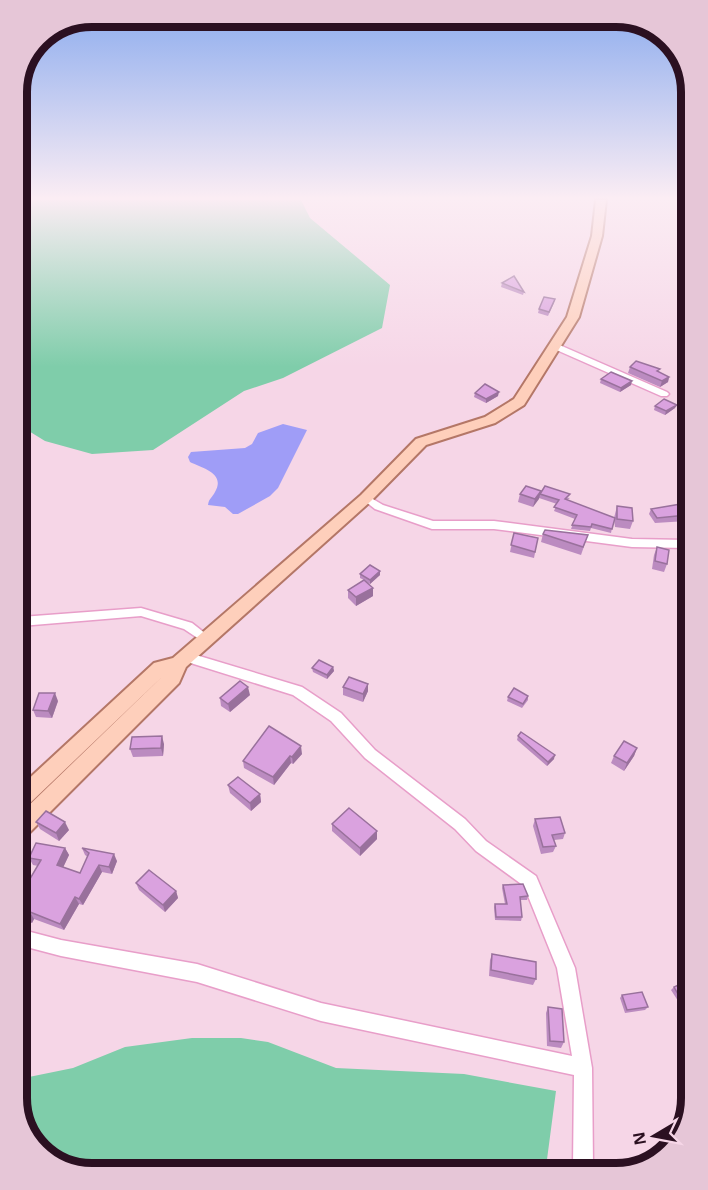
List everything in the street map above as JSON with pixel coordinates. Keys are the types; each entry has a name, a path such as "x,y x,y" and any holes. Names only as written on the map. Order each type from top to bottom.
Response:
{"main road":[{"path":"27,821 173,678 182,660 366,498 421,442 490,420 519,402 573,316 592,256"},
{"path":"27,793 160,668 182,660"}],"street":[{"path":"555,346 664,393"},
{"path":"366,498 390,511 432,525 494,525 632,543 681,544"},
{"path":"27,622 141,612 188,626 205,638"},
{"path":"182,660 297,692 317,704 336,717 370,754 460,824 481,846 530,881 566,968 583,1068 583,1163"},
{"path":"27,939 61,948 197,973 321,1012 583,1068"}],"green space":[{"path":"27,256 355,256 390,285 382,328 283,378 244,391 153,450 92,454 45,441 27,430"},
{"path":"192,1038 241,1038 268,1042 336,1068 464,1074 556,1091 547,1163 88,1163 71,1160 56,1152 43,1141 29,1115 27,1077 73,1068 125,1047"}],"shaded area":[{"path":"283,424 307,430 278,488 270,496 238,514 233,514 225,507 208,505 218,486 217,480 211,472 190,462 188,457 191,452 245,448 252,444 258,433"}],"building":[{"path":"514,276 524,292 502,283"},
{"path":"544,297 555,299 549,312 539,309"},
{"path":"636,361 660,369 657,371 669,377 662,381 630,367"},
{"path":"611,372 632,381 621,388 601,379"},
{"path":"485,384 499,392 486,399 475,393"},
{"path":"664,399 677,405 666,411 655,406"},
{"path":"526,486 541,491 535,499 520,494"},
{"path":"545,486 570,494 565,499 615,518 612,529 592,524 591,527 572,525 577,515 554,507 559,500 540,494"},
{"path":"681,504 681,516 657,518 651,509"},
{"path":"617,506 632,508 633,521 617,519"},
{"path":"545,530 588,535 583,547 543,534"},
{"path":"514,533 538,538 535,552 511,545"},
{"path":"657,547 669,550 667,564 655,561"},
{"path":"370,565 380,571 370,580 360,574"},
{"path":"364,580 373,588 356,597 348,590"},
{"path":"319,660 333,667 327,675 312,668"},
{"path":"349,677 368,684 363,694 343,687"},
{"path":"240,681 248,687 228,704 220,698"},
{"path":"514,688 528,696 523,704 508,697"},
{"path":"39,693 55,693 48,711 33,710"},
{"path":"269,726 301,746 273,777 243,761"},
{"path":"521,732 555,755 548,762 518,736"},
{"path":"162,736 161,748 130,749 132,737"},
{"path":"624,741 637,748 627,763 614,756"},
{"path":"238,777 260,794 250,803 228,785"},
{"path":"349,808 377,831 360,848 332,824"},
{"path":"46,811 65,822 56,833 36,822"},
{"path":"560,817 565,833 552,835 556,846 543,847 535,819"},
{"path":"36,843 65,848 57,865 80,873 89,853 82,848 114,854 109,867 99,865 79,899 75,897 60,924 30,912 27,917 27,884 41,860 29,858"},
{"path":"149,870 176,891 163,905 136,883"},
{"path":"523,884 528,896 520,897 522,917 496,917 495,904 507,904 503,885"},
{"path":"492,954 536,962 536,979 491,970"},
{"path":"681,984 681,999 674,987"},
{"path":"642,992 648,1007 627,1010 622,995"},
{"path":"548,1007 562,1009 564,1042 550,1041"}]}
